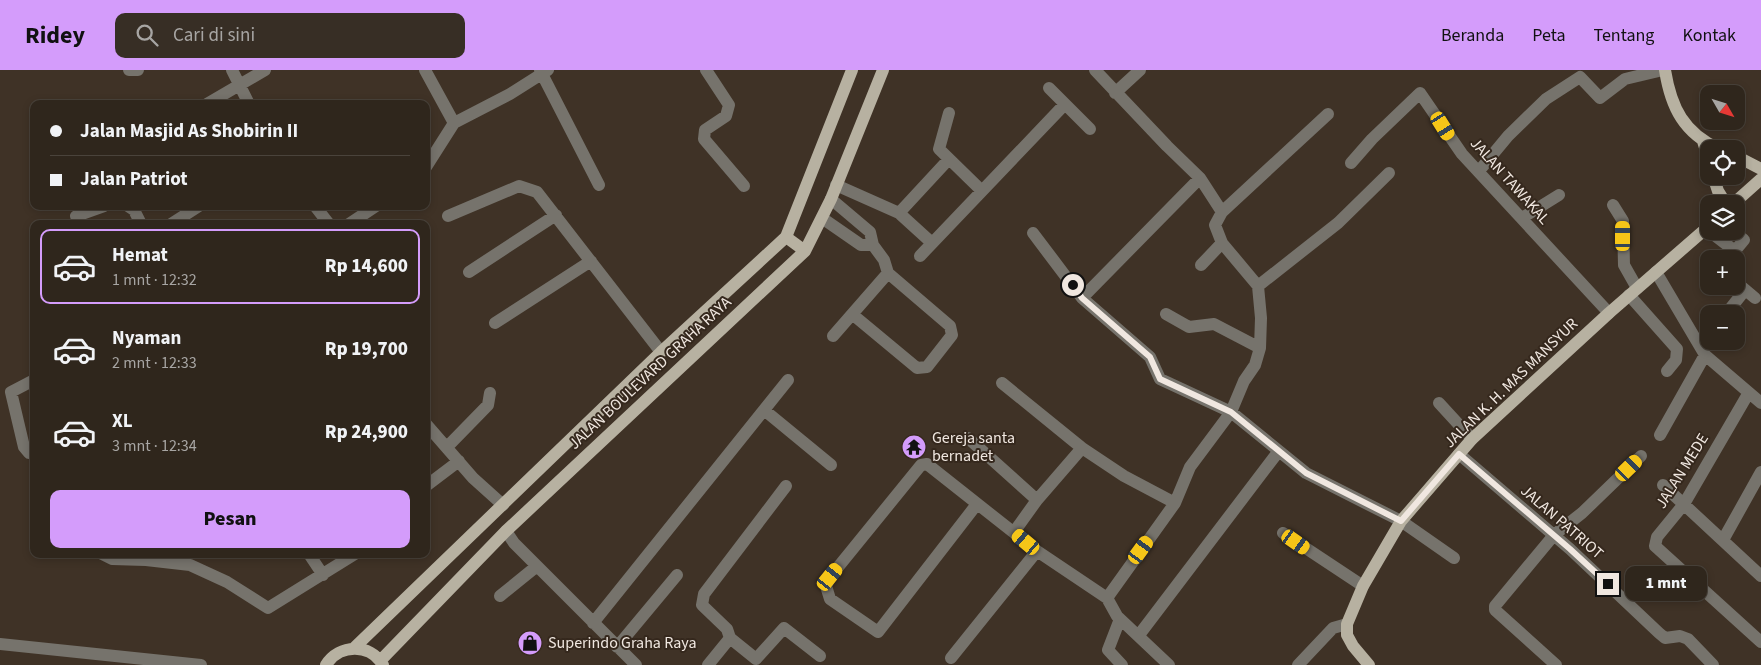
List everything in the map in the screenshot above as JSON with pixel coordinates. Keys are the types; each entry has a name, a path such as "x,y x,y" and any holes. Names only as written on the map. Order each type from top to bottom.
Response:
{"main road":[{"name":"JALAN BOULEVARD GRAHA RAYA","path":"381,663 506,531 805,251 831,199 883,70"},
{"path":"1664,70 1668,91 1681,120 1702,140"},
{"name":"JALAN BOULEVARD GRAHA RAYA","path":"326,665 336,654 354,648 661,352 786,237 849,71"},
{"path":"1745,161 1761,169"},
{"path":"1743,195 1761,179"},
{"name":"JALAN K. H. MAS MANSYUR","path":"1346,624 1363,586 1401,521 1472,439 1608,313 1700,236"},
{"path":"786,237 805,251"},
{"path":"1346,624 1347,635 1353,646 1369,665"},
{"path":"354,648 368,651 381,663"}],"street":[{"path":"232,70 247,100"},
{"path":"213,100 264,70"},
{"path":"425,70 454,123"},
{"path":"706,70 729,105 726,116 705,130 704,138 744,186"},
{"path":"1095,70 1115,93 1200,178 1222,212"},
{"path":"1115,93 1140,70"},
{"path":"1479,171 1508,136 1546,99 1580,77 1600,98 1625,80 1664,70"},
{"path":"430,161 454,123 510,94 543,71 598,185"},
{"path":"1049,88 1090,129"},
{"name":"JALAN TAWAKAL","path":"1352,163 1372,139 1420,93 1457,146 1608,313"},
{"path":"920,256 1065,104"},
{"path":"949,113 939,149 982,190"},
{"path":"1107,598 1175,503 1190,467 1231,412 1244,381 1255,365 1260,348 1261,318 1258,286 1222,243 1215,225 1222,212 1328,114"},
{"path":"899,213 949,159"},
{"path":"1258,286 1338,223 1389,173"},
{"path":"1082,298 1200,178"},
{"path":"836,185 899,213 932,243"},
{"path":"448,216 518,186 537,192 661,352"},
{"path":"1522,218 1559,195"},
{"path":"831,199 870,232 867,245"},
{"path":"1614,204 1623,221 1624,265 1633,292 1677,349 1676,360 1667,371"},
{"path":"76,215 92,210"},
{"path":"177,220 193,210"},
{"path":"318,210 326,220"},
{"path":"355,220 370,210"},
{"path":"469,272 556,215"},
{"path":"822,218 867,245 884,260 888,273 950,326 952,336 927,367 917,368 852,314"},
{"path":"1033,233 1082,298 1150,357 1160,379 1231,412 1306,473 1401,521 1454,558"},
{"path":"1718,240 1727,250"},
{"path":"1735,250 1744,240"},
{"path":"1201,265 1222,243"},
{"path":"495,323 592,262"},
{"path":"1656,272 1705,355 1748,394 1761,403"},
{"path":"833,336 888,273"},
{"path":"1733,305 1741,295"},
{"path":"1166,314 1189,327 1214,324 1260,348"},
{"path":"1660,435 1705,355"},
{"path":"594,623 788,380"},
{"path":"30,382 11,392 24,447 30,452"},
{"path":"1002,382 1082,448 1124,476 1175,503"},
{"path":"447,447 488,405 490,392"},
{"name":"JALAN MEDE","path":"1748,394 1684,504 1657,537 1655,546 1761,642"},
{"path":"1439,404 1472,439"},
{"path":"764,410 831,465"},
{"path":"430,428 473,478 503,505"},
{"path":"968,438 1037,500"},
{"path":"1014,532 1037,500 1082,448"},
{"path":"1139,635 1278,452"},
{"name":"JALAN PATRIOT","path":"1459,454 1554,535 1665,638 1680,636 1688,639 1713,665"},
{"path":"1556,665 1494,608 1496,602 1554,535 1582,513 1641,456"},
{"path":"430,483 459,461"},
{"path":"976,504 878,632 830,599 826,586 830,577 921,465 927,464 1037,551 1107,598 1120,619 1169,665"},
{"path":"1723,540 1761,472"},
{"path":"1663,484 1761,576"},
{"path":"786,486 704,594 702,605 727,629 730,638 759,662 784,628 820,656"},
{"path":"506,531 537,566 636,665"},
{"path":"1283,533 1363,586"},
{"path":"951,658 1037,551"},
{"path":"110,558 179,558 227,582 266,608 273,606 349,558"},
{"path":"312,558 323,575"},
{"path":"500,596 537,566"},
{"path":"617,647 677,576"},
{"path":"1120,619 1108,650 1122,665"},
{"path":"1298,665 1333,628 1346,624"},
{"path":"708,665 730,638"},
{"path":"0,644 78,659 201,665"}],"place":[{"name":"Gereja santa bernadet","path":"914,447"},
{"name":"Superindo Graha Raya","path":"530,643"}],"route":[{"path":"1073,285 1082,298 1150,357 1160,379 1231,412 1306,473 1401,521 1459,454 1608,584"}]}
